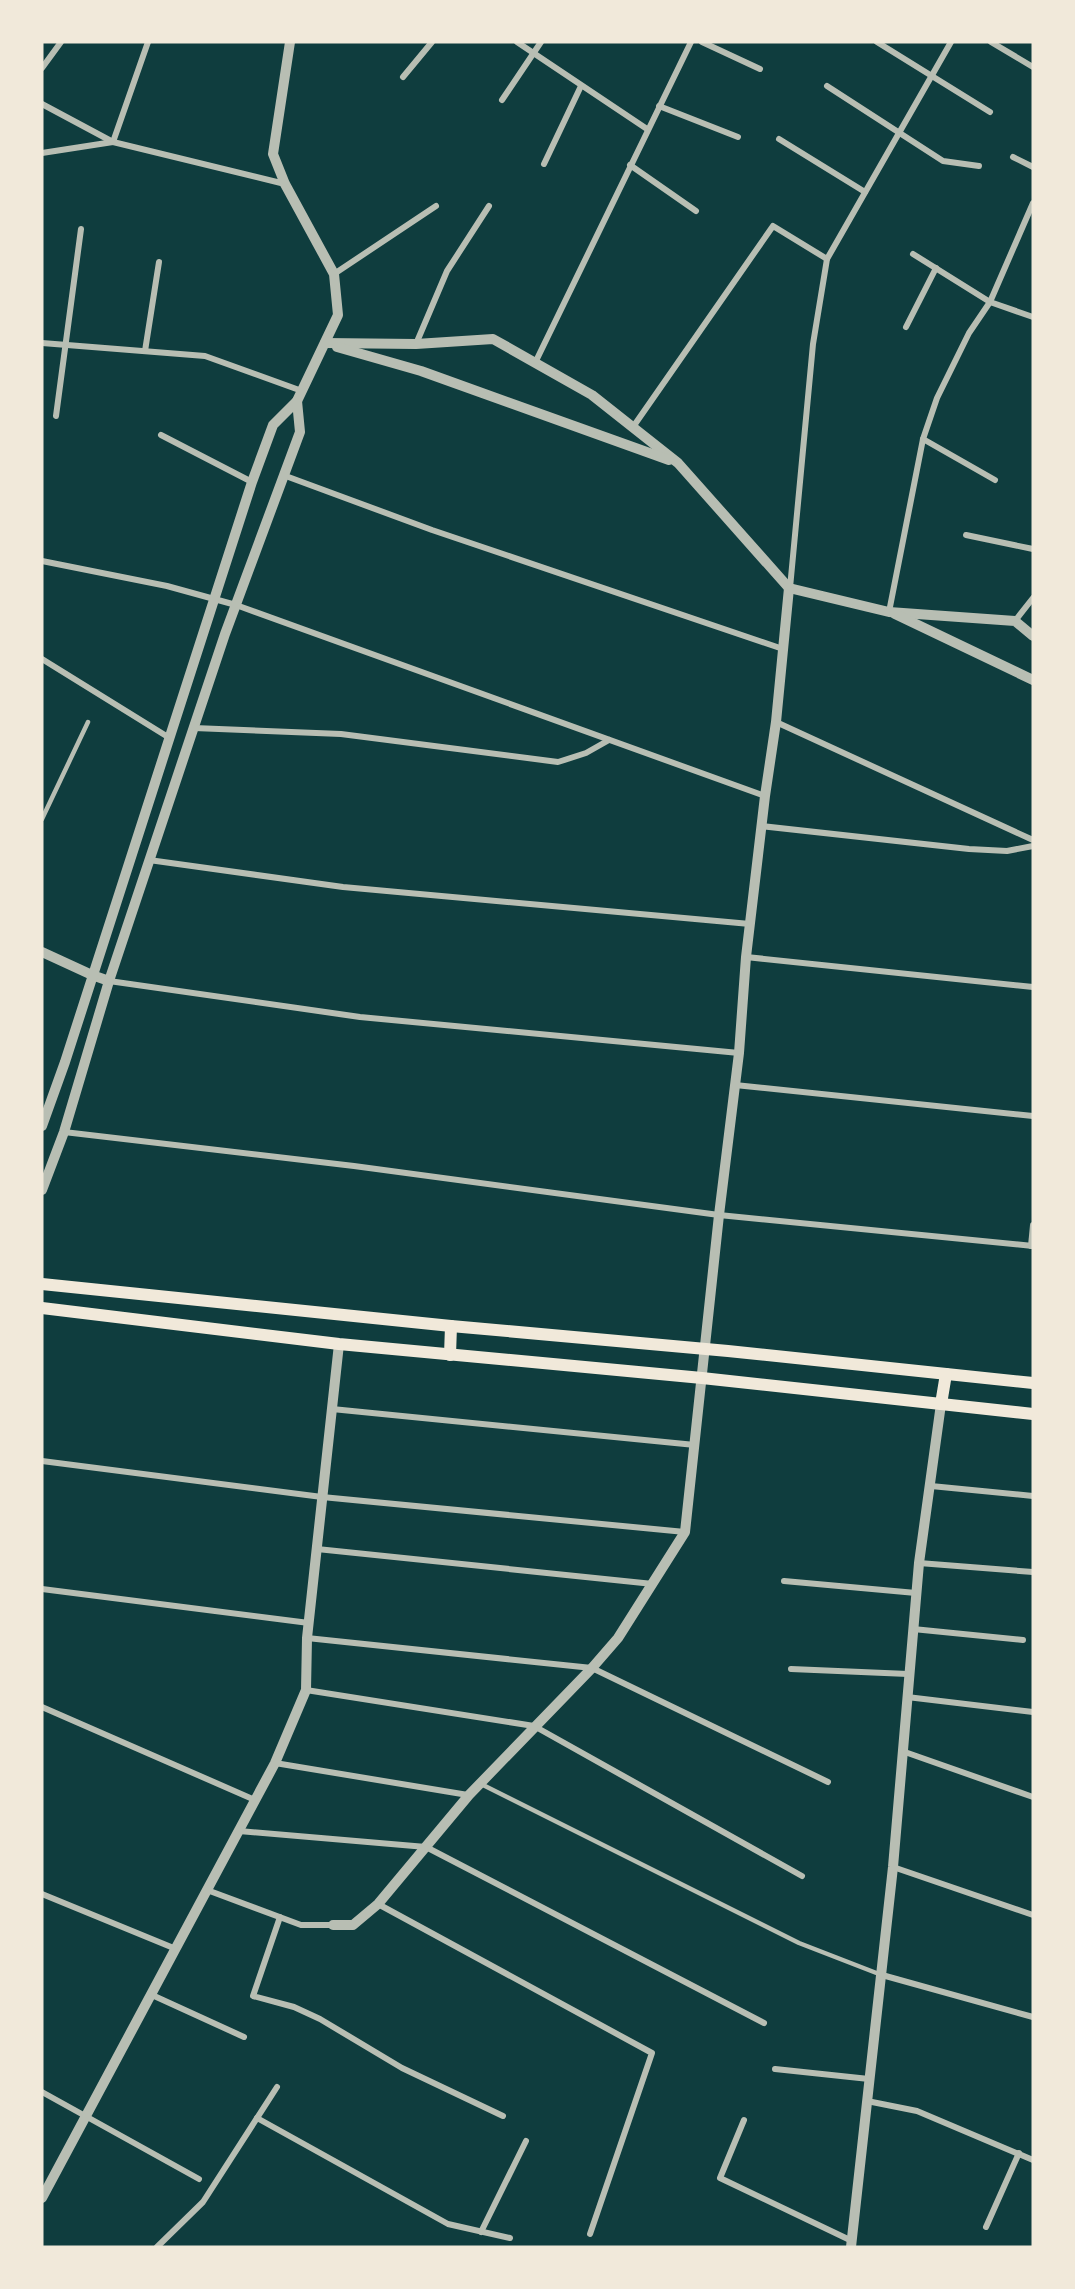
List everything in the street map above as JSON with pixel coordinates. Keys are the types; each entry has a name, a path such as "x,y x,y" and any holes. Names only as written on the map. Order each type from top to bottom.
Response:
{"main road":[{"path":"42,1284 1033,1383"},
{"path":"42,1308 339,1344 702,1378 1033,1414"},
{"path":"450,1355 451,1326"},
{"path":"942,1404 946,1374"}],"street":[{"path":"42,68 61,42"},
{"path":"113,142 148,42"},
{"path":"42,1125 252,482 273,425 300,396 338,315 334,274 285,184 273,154 290,42"},
{"path":"403,77 432,42"},
{"path":"517,42 647,129"},
{"path":"502,100 541,42"},
{"path":"535,363 691,42"},
{"path":"702,42 760,69"},
{"path":"877,42 990,112"},
{"path":"207,1890 301,1926 353,1925 378,1904 469,1795 618,1638 685,1532 739,1053 746,957 776,722 813,344 827,259 951,42"},
{"path":"991,42 1033,67"},
{"path":"544,164 581,86"},
{"path":"827,86 943,161 979,166"},
{"path":"42,104 113,142 285,184"},
{"path":"659,106 738,137"},
{"path":"779,139 865,192"},
{"path":"42,153 113,142"},
{"path":"1013,157 1033,167"},
{"path":"630,165 696,211"},
{"path":"889,612 923,439 937,398 969,333 990,302 1030,218 1033,203"},
{"path":"334,274 436,206"},
{"path":"416,344 447,271 489,206"},
{"path":"633,428 773,226 827,259"},
{"path":"57,416 81,229"},
{"path":"913,254 990,302 1033,317"},
{"path":"145,351 159,262"},
{"path":"906,327 936,268"},
{"path":"325,343 416,344 493,339 592,395 678,463 789,588 889,612 1015,621 1033,636"},
{"path":"42,343 205,356 300,396"},
{"path":"325,343 421,371 678,463"},
{"path":"42,1190 63,1132 149,860 236,604 282,475 300,432 300,396"},
{"path":"161,435 252,482"},
{"path":"923,439 995,480"},
{"path":"282,475 432,531 783,649"},
{"path":"966,535 1033,549"},
{"path":"42,561 167,586 236,604 765,796"},
{"path":"1015,621 1033,598"},
{"path":"889,612 1033,680"},
{"path":"42,659 168,737"},
{"path":"776,722 1033,840"},
{"path":"194,728 341,734 558,762 586,753 609,740"},
{"path":"761,826 969,849 1007,851 1033,846"},
{"path":"149,860 343,886 750,924"},
{"path":"42,952 109,981 360,1017 739,1053"},
{"path":"746,957 1033,987"},
{"path":"735,1085 1033,1116"},
{"path":"63,1132 354,1166 719,1215 1032,1246 1033,1225"},
{"path":"42,2198 275,1763 306,1690 307,1638 339,1344"},
{"path":"744,2120 720,2178 852,2244 893,1867 919,1563 942,1404"},
{"path":"332,1409 695,1445"},
{"path":"42,1461 322,1497 685,1532"},
{"path":"931,1486 1033,1496"},
{"path":"317,1550 653,1584"},
{"path":"919,1563 1033,1572"},
{"path":"784,1581 916,1593"},
{"path":"42,1589 309,1623"},
{"path":"912,1629 1023,1640"},
{"path":"307,1638 592,1668 828,1782"},
{"path":"791,1669 908,1674"},
{"path":"306,1690 534,1726 802,1876"},
{"path":"907,1697 1033,1712"},
{"path":"42,1707 255,1800"},
{"path":"902,1751 1033,1797"},
{"path":"275,1763 469,1795"},
{"path":"239,1831 426,1847 764,2023"},
{"path":"893,1867 1033,1915"},
{"path":"42,1894 176,1949"},
{"path":"378,1904 652,2053 590,2234"},
{"path":"280,1917 253,1996 294,2007 320,2019 402,2068 503,2116"},
{"path":"882,1975 1033,2017"},
{"path":"152,1995 244,2037"},
{"path":"775,2069 869,2079"},
{"path":"157,2247 203,2202 277,2086"},
{"path":"42,2092 199,2179"},
{"path":"867,2101 917,2111 1019,2152 1033,2160"},
{"path":"257,2118 448,2224 510,2238"},
{"path":"481,2232 526,2141"},
{"path":"986,2227 1019,2152"}],"lane":[{"path":"42,819 88,722"},
{"path":"480,1784 799,1943 882,1975"}]}
